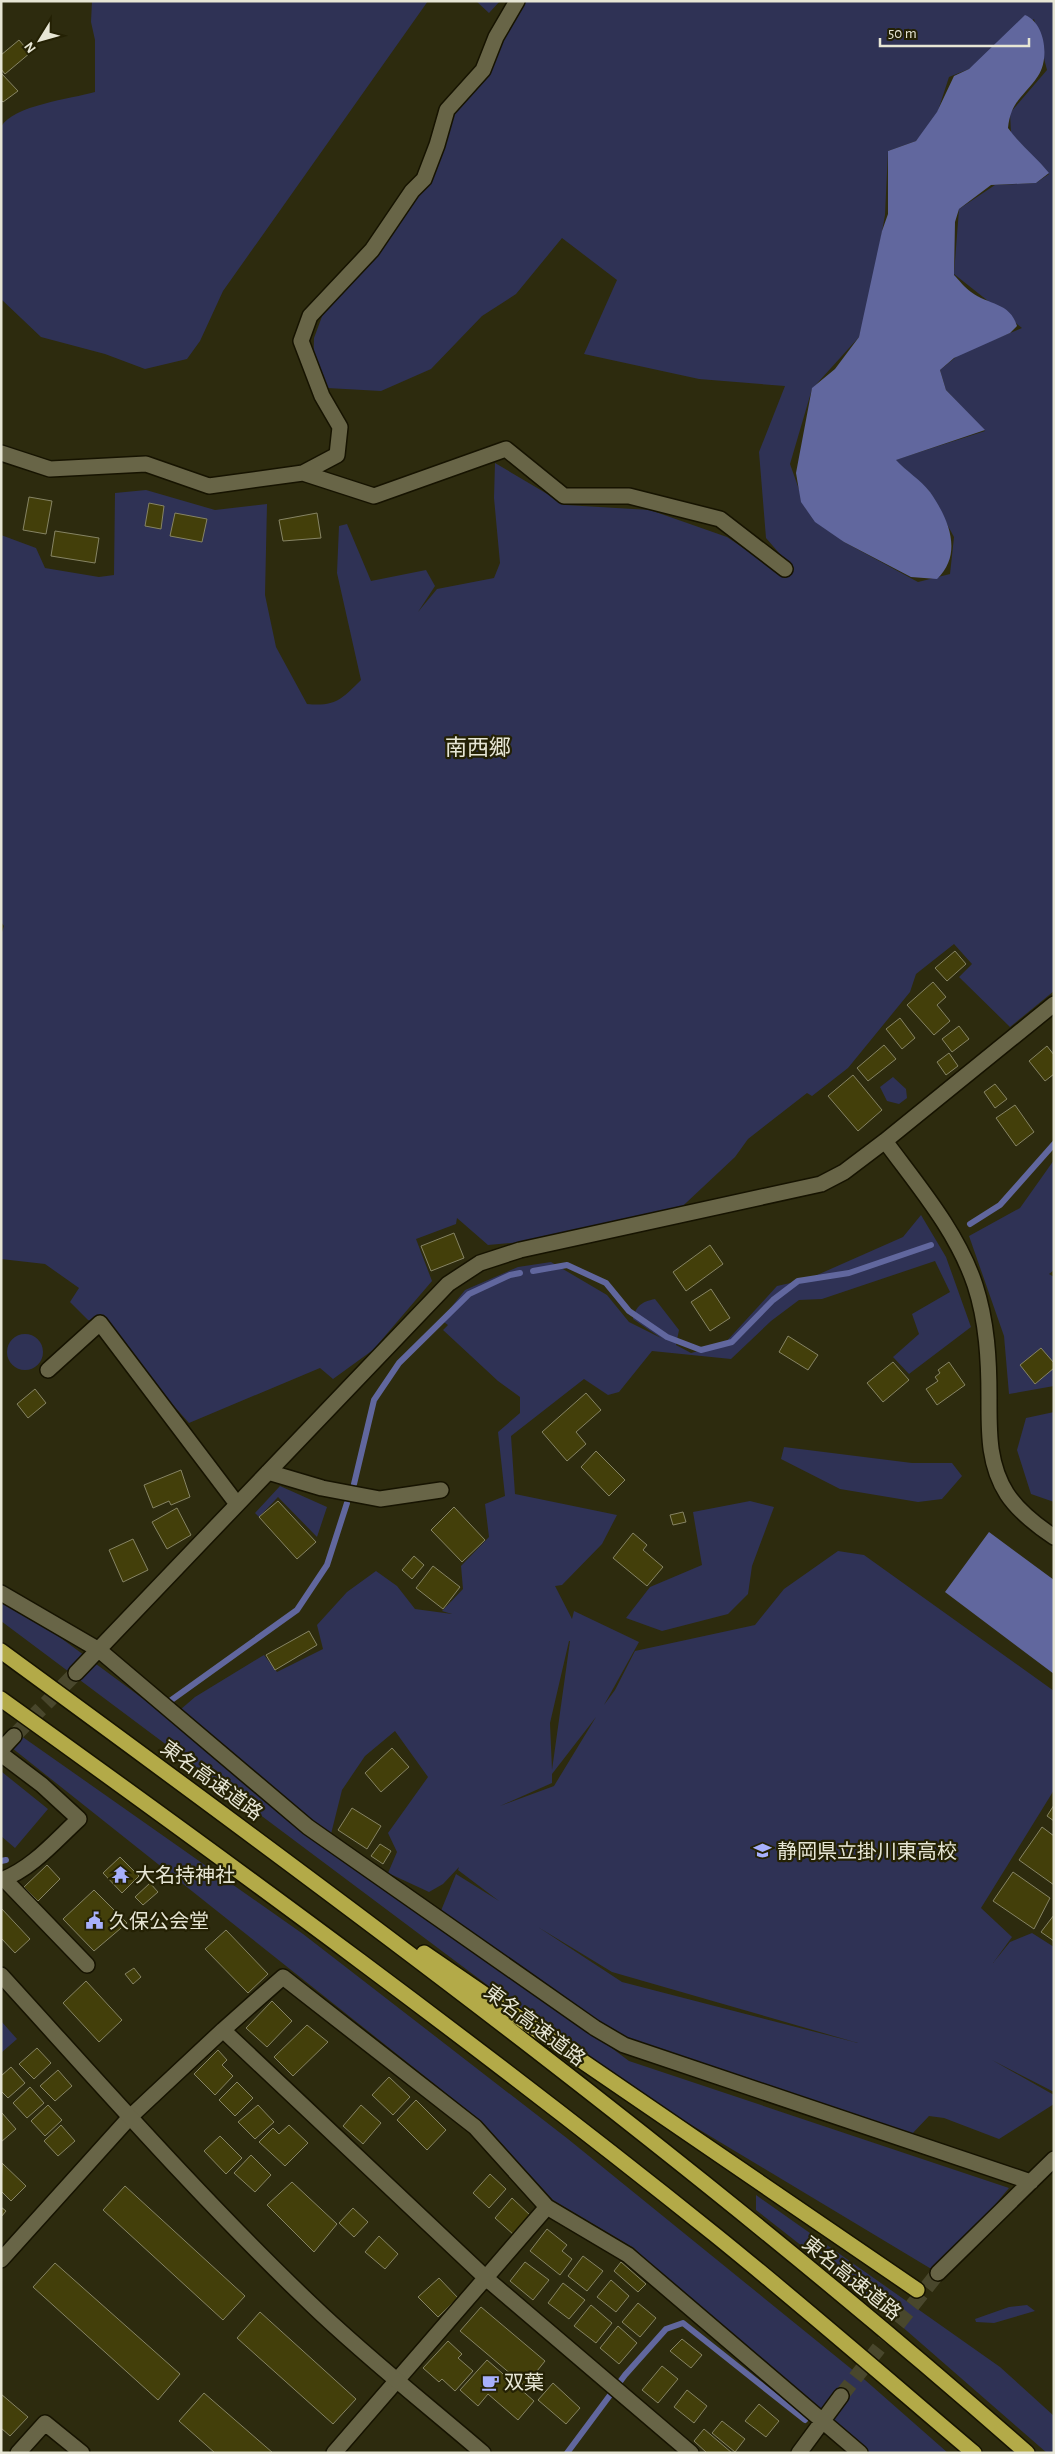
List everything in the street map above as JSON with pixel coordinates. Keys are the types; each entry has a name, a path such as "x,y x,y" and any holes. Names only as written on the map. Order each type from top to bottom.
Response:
{"highway":[{"name":"東名高速道路","path":"1,1651 297,1867 574,2080 757,2225 934,2371 1027,2453"},
{"path":"1,1699 269,1892 593,2139 715,2235 974,2453"},
{"path":"297,1867 917,2290"}],"street":[{"path":"1,453 50,469 146,464 209,486 303,473 337,455 340,427 322,396 301,341 310,316 372,250 412,191 424,179 447,110 483,70 496,36 517,1"},
{"path":"303,473 374,496 506,449 564,496 629,496 720,519 784,569"},
{"path":"76,1673 442,1290 480,1263 520,1250 820,1184 844,1172 885,1141 1054,1004"},
{"path":"885,1141 939,1215 960,1249 975,1286 987,1338 989,1444 995,1472 1007,1494 1027,1518 1054,1537"},
{"path":"48,1370 100,1323 237,1504"},
{"path":"268,1472 322,1488 380,1499 441,1490"},
{"path":"1,1593 99,1650 308,1827 595,2028 624,2045 1031,2182"},
{"path":"1,1750 14,1736"},
{"path":"1,1754 42,1785 80,1819 34,1861 3,1880 87,1965"},
{"path":"1,1975 130,2117 260,2254 313,2306 483,2453"},
{"path":"1,2260 130,2117 223,2030 284,1977 475,2127 547,2207 628,2255 860,2453"},
{"path":"223,2030 487,2279 692,2453"},
{"path":"938,2273 1054,2159"},
{"path":"334,2453 487,2279 547,2207"},
{"path":"799,2453 841,2396"},
{"path":"18,2453 45,2423 82,2453"}],"shaded area":[{"path":"92,1 428,1 223,291 200,341 187,359 145,369 105,354 41,337 1,299 1,127 17,113 30,108 95,92 95,40 91,22"},
{"path":"476,1 500,1 489,13"},
{"path":"521,1 1054,1 1054,991 1010,1027 959,977 972,964 954,944 916,974 910,992 848,1068 812,1096 807,1093 748,1139 735,1157 671,1217 580,1237 488,1245 457,1218 456,1224 416,1239 432,1281 373,1350 333,1379 320,1368 189,1423 100,1323 88,1320 70,1302 79,1288 45,1264 1,1259 1,935 4,926 1,922 1,535 36,548 45,568 99,577 114,575 115,493 146,490 215,510 267,504 265,595 276,647 307,704 317,705 331,703 343,697 361,680 337,573 339,526 347,524 371,581 426,570 435,586 418,612 437,589 494,578 500,563 494,498 495,463 566,505 650,510 727,537 781,573 792,568 766,538 759,452 785,386 699,379 584,354 617,280 562,238 516,294 482,316 431,369 381,391 327,388 313,375 314,338 324,311 424,179 447,110","holes":["1034,19 1047,70 1010,113 1011,133 1049,174 1036,183 995,185 959,209 954,274 1022,328 961,353 940,370 946,390 985,431 895,460 929,491 954,537 950,574 918,582 844,542 806,509 790,464 812,389 859,337 872,288 885,215 888,151 916,141 936,117 949,77 969,69"]},
{"path":"1025,15 1032,19 1041,33 1044,42 1044,60 1038,76 1015,105 1008,128 1049,173 1036,183 991,185 959,209 955,222 954,275 971,292 1009,312 1017,326 1010,333 954,358 940,370 946,390 985,430 896,460 930,492 937,502 950,535 950,558 945,569 937,579 911,577 844,542 815,522 801,502 796,473 812,388 835,369 859,337 882,231 888,214 888,151 916,141 937,112 954,76 969,69"},
{"path":"893,1077 906,1089 907,1098 899,1104 887,1101 880,1087"},
{"path":"1054,1160 1054,1270 1049,1274 1054,1277 1054,1386 1009,1394 1004,1336 969,1236 1020,1208"},
{"name":"静岡県立掛川東高校","path":"921,1215 946,1257 971,1327 909,1374 893,1357 919,1334 912,1314 950,1292 935,1261 822,1299 799,1300 771,1321 731,1359 652,1351 619,1392 608,1395 584,1379 511,1436 515,1494 617,1515 602,1544 562,1585 555,1586 572,1619 574,1611 639,1642 604,1705 615,1690 635,1651 755,1625 784,1589 838,1551 864,1555 1054,1691 1054,1790 981,1908 1012,1937 993,1963 1010,1942 1032,1933 1054,1947 1054,2092 992,2060 1054,2095 1054,2104 999,2139 944,2118 929,2116 911,2135 624,2045 449,1926 629,2061 1009,2188 938,2273 605,2073 1,1621 1,1600 46,1627 326,1834 308,1816 180,1710 195,1697 264,1655 277,1672 323,1649 317,1625 347,1592 376,1571 397,1586 415,1609 452,1614 442,1611 463,1589 461,1566 489,1537 485,1504 505,1496 498,1432 520,1413 520,1397 498,1381 443,1330 448,1325 441,1320 465,1290 518,1267 551,1262 607,1295 629,1322 661,1338 633,1319 640,1305 655,1299 679,1330 676,1345 691,1353 724,1344 777,1286 808,1279 903,1237","holes":["569,1641 570,1641 552,1770 550,1723","596,1717 554,1786 500,1806 552,1783 552,1774","395,1731 428,1777 388,1833 397,1852 388,1873 429,1892 443,1884 459,1867 458,1870 499,1901 456,1874 438,1918 330,1838 342,1790 365,1756","538,1927 612,1972 858,2043 622,1982"]},
{"path":"25,1334 32,1335 38,1339 42,1345 42,1359 38,1365 32,1369 25,1370 18,1369 12,1365 8,1359 7,1352 8,1345 12,1339 18,1335"},
{"path":"1054,1412 1054,1502 1031,1494 1017,1450 1026,1418"},
{"path":"784,1447 912,1463 952,1463 962,1476 942,1499 918,1502 840,1489 781,1459"},
{"path":"280,1486 327,1507 317,1537 278,1497 259,1517 255,1513"},
{"path":"750,1501 774,1507 752,1566 748,1594 728,1614 662,1631 626,1618 650,1587 702,1565 693,1512"},
{"path":"989,1532 1054,1580 1054,1674 945,1592"},
{"path":"17,1733 303,1934 568,2139 865,2380 948,2453 870,2453 805,2395 669,2283 634,2248 553,2200 481,2121 7,1744"},
{"path":"2,1772 48,1809 15,1848 1,1836"},
{"path":"1,2021 17,2039 1,2053"},
{"path":"756,2195 1000,2367 1054,2416 1054,2453 1047,2453 876,2304 756,2210"},
{"path":"1027,2305 1035,2311 994,2323 976,2322 975,2319 1009,2307"}],"building":[{"path":"19,40 30,53 5,74 1,69 1,55"},
{"path":"1,73 18,91 3,102 1,100"},
{"path":"29,497 52,501 46,534 23,530"},
{"path":"149,503 164,506 161,529 145,526"},
{"path":"175,513 207,519 202,542 170,536"},
{"path":"317,513 321,538 283,541 279,520"},
{"path":"55,531 99,538 95,563 51,556"},
{"path":"955,951 966,964 947,981 935,968"},
{"path":"933,982 946,997 937,1005 950,1021 934,1035 907,1005"},
{"path":"900,1018 915,1038 902,1049 886,1029"},
{"path":"959,1026 969,1039 952,1052 942,1039"},
{"path":"884,1045 896,1059 868,1081 857,1068"},
{"path":"1047,1046 1054,1055 1054,1074 1045,1081 1029,1061"},
{"path":"949,1053 958,1066 946,1075 937,1062"},
{"path":"853,1075 882,1110 858,1131 828,1096"},
{"path":"995,1084 1007,1099 995,1108 984,1092"},
{"path":"1015,1105 1034,1132 1016,1146 996,1118"},
{"path":"454,1233 464,1258 431,1271 421,1246"},
{"path":"710,1245 723,1264 686,1291 673,1272"},
{"path":"711,1289 730,1318 710,1331 691,1302"},
{"path":"788,1336 818,1355 808,1370 779,1352"},
{"path":"1041,1348 1054,1363 1054,1368 1035,1384 1020,1365"},
{"path":"893,1362 909,1380 883,1402 867,1383"},
{"path":"949,1362 965,1385 937,1405 926,1389 938,1381 935,1377 940,1373 938,1370"},
{"path":"35,1389 46,1403 28,1418 17,1404"},
{"path":"586,1393 601,1410 576,1432 586,1444 567,1461 542,1432"},
{"path":"596,1451 625,1480 609,1496 581,1467"},
{"path":"181,1470 190,1497 171,1505 169,1501 153,1508 144,1485"},
{"path":"278,1501 316,1542 297,1559 259,1517"},
{"path":"454,1507 485,1540 462,1562 431,1530"},
{"path":"177,1508 191,1535 167,1549 152,1522"},
{"path":"683,1512 686,1522 673,1525 670,1515"},
{"path":"633,1533 647,1545 643,1550 663,1567 647,1586 613,1558"},
{"path":"133,1539 148,1570 123,1582 109,1550"},
{"path":"414,1556 424,1565 412,1579 402,1570"},
{"path":"433,1566 460,1587 443,1609 416,1588"},
{"path":"309,1631 317,1645 275,1670 266,1655"},
{"path":"392,1748 409,1767 381,1792 365,1773"},
{"path":"1054,1805 1054,1821 1047,1816"},
{"path":"352,1808 381,1826 367,1849 338,1830"},
{"path":"1042,1827 1054,1836 1054,1885 1019,1860"},
{"path":"380,1844 391,1851 383,1864 371,1856"},
{"name":"大名持神社","path":"120,1857 139,1876 122,1893 103,1873"},
{"path":"47,1865 60,1879 38,1901 24,1887"},
{"path":"1013,1872 1050,1898 1034,1929 993,1901"},
{"path":"150,1883 158,1892 143,1905 135,1897"},
{"name":"久保公会堂","path":"94,1890 127,1923 94,1951 63,1919"},
{"path":"1,1908 30,1939 15,1953 1,1938"},
{"path":"1054,1915 1054,1941 1041,1932"},
{"path":"226,1930 268,1974 248,1993 205,1949"},
{"path":"134,1968 141,1977 133,1984 125,1974"},
{"path":"86,1981 122,2020 99,2042 63,2003"},
{"path":"272,2001 292,2021 267,2047 246,2028"},
{"path":"307,2025 328,2042 293,2076 274,2057"},
{"path":"37,2048 51,2063 34,2079 19,2064"},
{"path":"218,2050 227,2060 222,2065 233,2076 215,2095 194,2074"},
{"path":"11,2067 25,2083 8,2098 1,2091 1,2076"},
{"path":"58,2070 72,2086 55,2101 40,2086"},
{"path":"389,2077 410,2097 393,2115 372,2095"},
{"path":"237,2082 253,2098 235,2116 219,2100"},
{"path":"30,2087 44,2103 27,2118 13,2103"},
{"path":"416,2100 446,2130 427,2150 397,2120"},
{"path":"48,2105 62,2120 45,2136 31,2121"},
{"path":"258,2105 274,2122 255,2139 238,2122"},
{"path":"361,2105 381,2123 363,2144 343,2126"},
{"path":"1,2114 16,2129 1,2142"},
{"path":"61,2125 75,2141 58,2156 44,2141"},
{"path":"289,2125 308,2143 285,2166 259,2142 273,2128 279,2134"},
{"path":"220,2136 242,2158 226,2174 204,2151"},
{"path":"251,2155 271,2175 255,2192 234,2173"},
{"path":"2,2163 26,2186 11,2201 1,2191"},
{"path":"490,2174 506,2189 489,2208 473,2193"},
{"path":"292,2182 337,2224 314,2252 267,2205"},
{"path":"125,2186 245,2296 223,2320 103,2210"},
{"path":"512,2198 531,2216 514,2235 495,2218"},
{"path":"1,2207 6,2211 1,2217"},
{"path":"353,2208 368,2222 354,2237 339,2223"},
{"path":"547,2229 567,2245 562,2251 572,2259 560,2275 530,2251"},
{"path":"379,2236 398,2254 385,2269 365,2252"},
{"path":"583,2256 603,2271 587,2291 568,2276"},
{"path":"525,2262 549,2280 533,2300 510,2281"},
{"path":"621,2262 646,2284 638,2292 614,2271"},
{"path":"55,2263 180,2374 158,2400 33,2287"},
{"path":"439,2278 458,2298 438,2317 418,2297"},
{"path":"611,2280 629,2296 616,2312 597,2297"},
{"path":"563,2283 585,2300 569,2319 548,2303"},
{"path":"638,2303 656,2318 640,2337 622,2322"},
{"path":"591,2305 612,2323 596,2343 574,2326"},
{"path":"481,2307 545,2361 525,2386 460,2331"},
{"path":"260,2312 356,2399 333,2424 237,2338"},
{"path":"618,2326 637,2343 619,2364 600,2348"},
{"path":"682,2339 702,2355 691,2368 670,2351"},
{"path":"448,2341 462,2354 458,2358 473,2371 455,2391 442,2379 439,2382 423,2368"},
{"path":"487,2360 534,2401 518,2420 488,2394 478,2406 460,2390"},
{"path":"662,2366 678,2379 658,2403 642,2390"},
{"path":"553,2383 580,2408 566,2424 538,2400"},
{"path":"687,2390 707,2406 694,2423 674,2407"},
{"path":"204,2393 273,2453 215,2453 179,2421"},
{"path":"1,2394 28,2417 10,2436 1,2428"},
{"path":"759,2404 779,2421 766,2437 745,2421"},
{"path":"722,2421 745,2439 735,2452 712,2433"},
{"path":"704,2429 732,2453 707,2453 694,2441"}],"waterway":[{"path":"970,1224 1000,1205 1054,1144"},
{"path":"533,1271 567,1265 606,1283 629,1311 667,1337 701,1350 732,1342 773,1300 798,1281 849,1273 931,1245"},
{"path":"354,1484 374,1400 399,1363 469,1294 510,1275 520,1273"},
{"path":"170,1701 297,1610 327,1565 347,1503"},
{"path":"1,1861 6,1860"},
{"path":"567,2453 625,2375 666,2329 683,2323 805,2420"}],"tunnel":[{"path":"14,1736 76,1673"},
{"path":"841,2396 938,2273"}],"place":[{"name":"静岡県立掛川東高校","path":"763,1851"},
{"name":"大名持神社","path":"121,1875"},
{"name":"久保公会堂","path":"95,1921"},
{"name":"双葉","path":"490,2382"}],"district":[{"name":"南西郷","path":"478,747"}]}
